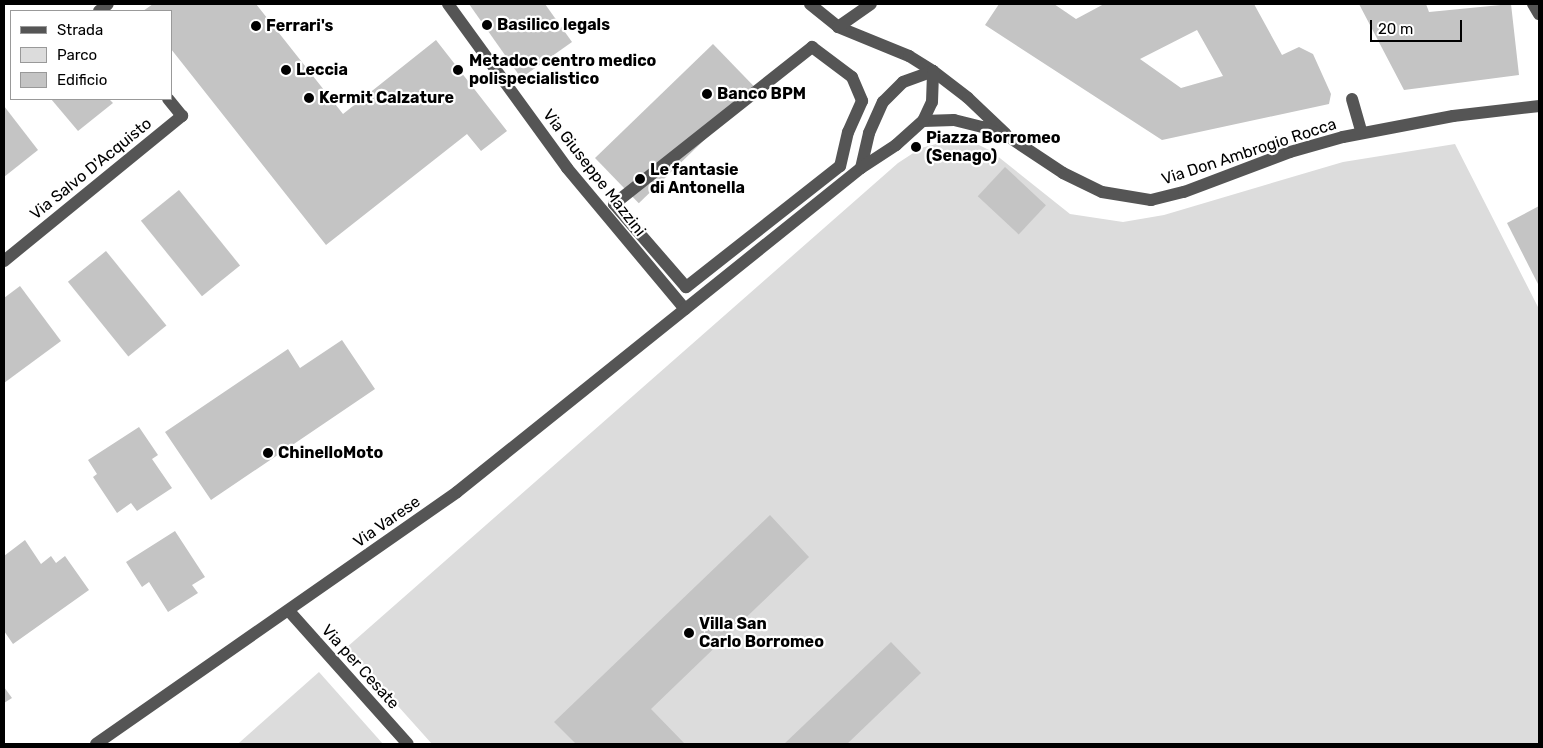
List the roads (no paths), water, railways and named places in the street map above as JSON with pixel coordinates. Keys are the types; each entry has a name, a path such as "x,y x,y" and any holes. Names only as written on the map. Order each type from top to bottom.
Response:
{"street":[{"name":"Via Giuseppe Mazzini","path":"448,4 567,168 685,309"},
{"path":"810,4 838,27 909,56 933,71 968,98 1012,140"},
{"path":"838,27 871,4"},
{"path":"1533,4 1539,14"},
{"path":"812,47 852,77 862,100 848,132 840,166 686,287 614,204 757,89 812,47"},
{"path":"933,71 932,102 924,121 954,120 1012,140"},
{"path":"861,168 870,133 883,102 903,82 933,71"},
{"path":"1352,99 1362,133"},
{"name":"Via Salvo D'Acquisto","path":"4,261 182,116 169,100"},
{"name":"Via Don Ambrogio Rocca","path":"1012,140 1063,173 1102,192 1151,200 1184,192 1314,144 1453,116 1539,106"},
{"name":"Via Varese","path":"96,744 457,492 861,168 924,121"},
{"name":"Via per Cesate","path":"289,611 408,744"}],"place":[{"name":"Basilico legals","path":"487,25"},
{"name":"Ferrari's","path":"256,26"},
{"name":"Leccia","path":"286,70"},
{"name":"Metadoc centro medico polispecialistico","path":"458,70"},
{"name":"Banco BPM","path":"707,94"},
{"name":"Kermit Calzature","path":"309,98"},
{"name":"Piazza Borromeo (Senago)","path":"916,147"},
{"name":"Le fantasie di Antonella","path":"640,179"},
{"name":"ChinelloMoto","path":"268,453"},
{"name":"Villa San Carlo Borromeo","path":"689,633"}]}
